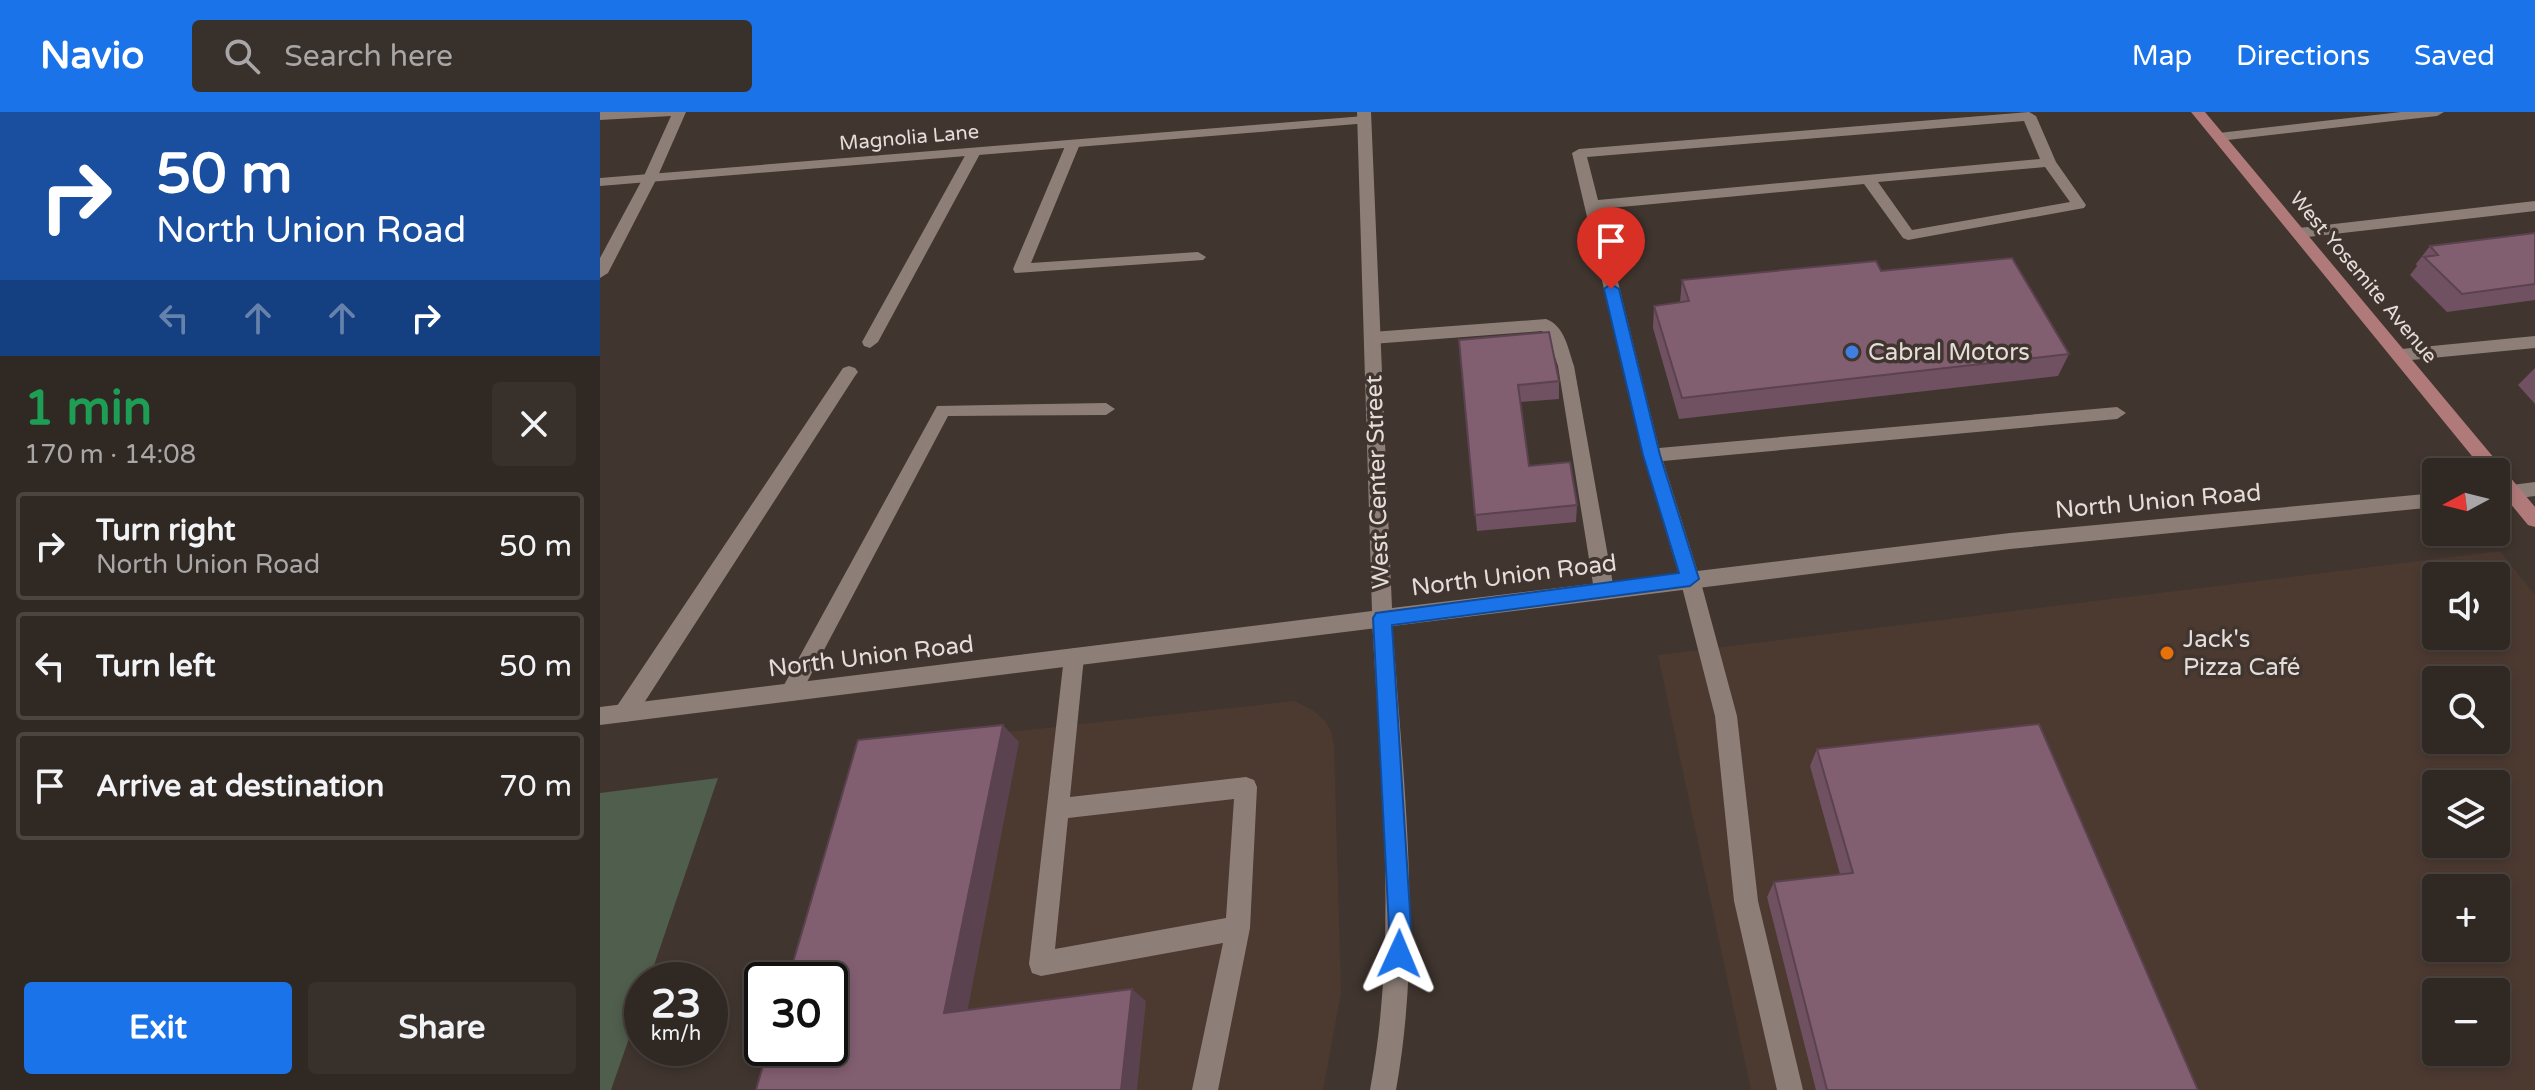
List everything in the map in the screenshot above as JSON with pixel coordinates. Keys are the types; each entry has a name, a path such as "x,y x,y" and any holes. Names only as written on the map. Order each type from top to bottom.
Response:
{"main road":[{"name":"West Yosemite Avenue","path":"2198,112 2484,458"},
{"name":"West Yosemite Avenue","path":"2510,498 2535,520"}],"street":[{"path":"600,116 669,112"},
{"path":"600,273 650,178 679,112"},
{"path":"2219,137 2437,112"},
{"path":"1790,1090 1746,901 1726,716 1690,579 1652,455 1579,153 2028,114 2049,162 2079,205 1908,235 1868,179"},
{"name":"Magnolia Lane","path":"600,182 1073,144 1364,116"},
{"name":"West Center Street","path":"1364,116 1382,618 1400,928 1394,1030 1383,1090"},
{"path":"1073,144 1021,269 1198,257"},
{"path":"870,342 974,152"},
{"path":"1591,205 2049,162"},
{"path":"2299,233 2535,206"},
{"path":"1372,338 1546,325 1555,334 1566,366 1604,590"},
{"path":"2401,355 2535,342"},
{"path":"625,713 849,372"},
{"path":"791,692 943,410 1106,409"},
{"path":"1652,455 2117,413"},
{"path":"2510,492 2535,489"},
{"name":"North Union Road","path":"600,716 2010,541 2422,501"},
{"path":"1074,657 1041,964 1238,928"},
{"path":"1058,809 1246,787 1238,928 1205,1090"}],"shaded area":[{"path":"2500,551 2509,562 2422,562 2422,650 2510,650 2510,564 2535,595 2535,1090 1751,1090 1658,655"},
{"path":"1294,701 1314,711 1331,731 1334,746 1341,993 1323,1090 773,1090 806,1066 848,1066 848,962 833,962 870,747"}],"green space":[{"path":"718,778 655,962 624,962 624,1053 611,1090 600,1090 600,793"}],"building":[{"path":"2535,233 2535,284 2462,294 2424,257 2438,255 2430,246"},
{"name":"Cabral Motors","path":"2012,258 2069,354 1682,398 1654,306 1689,301 1682,280 1876,261 1881,271"},
{"path":"1549,332 1559,381 1518,385 1529,466 1570,462 1577,505 1475,515 1459,340"},
{"path":"2039,724 2198,1090 1827,1090 1774,882 1853,873 1817,749"},
{"path":"1003,725 944,1013 1132,989 1121,1090 756,1090 763,1066 848,1066 848,962 793,962 858,740"}],"place":[{"name":"Cabral Motors","path":"1852,352"},
{"name":"Jack's Pizza Café","path":"2167,653"}],"route":[{"path":"1399,954 1382,618 1690,579 1652,455 1611,289"}]}
